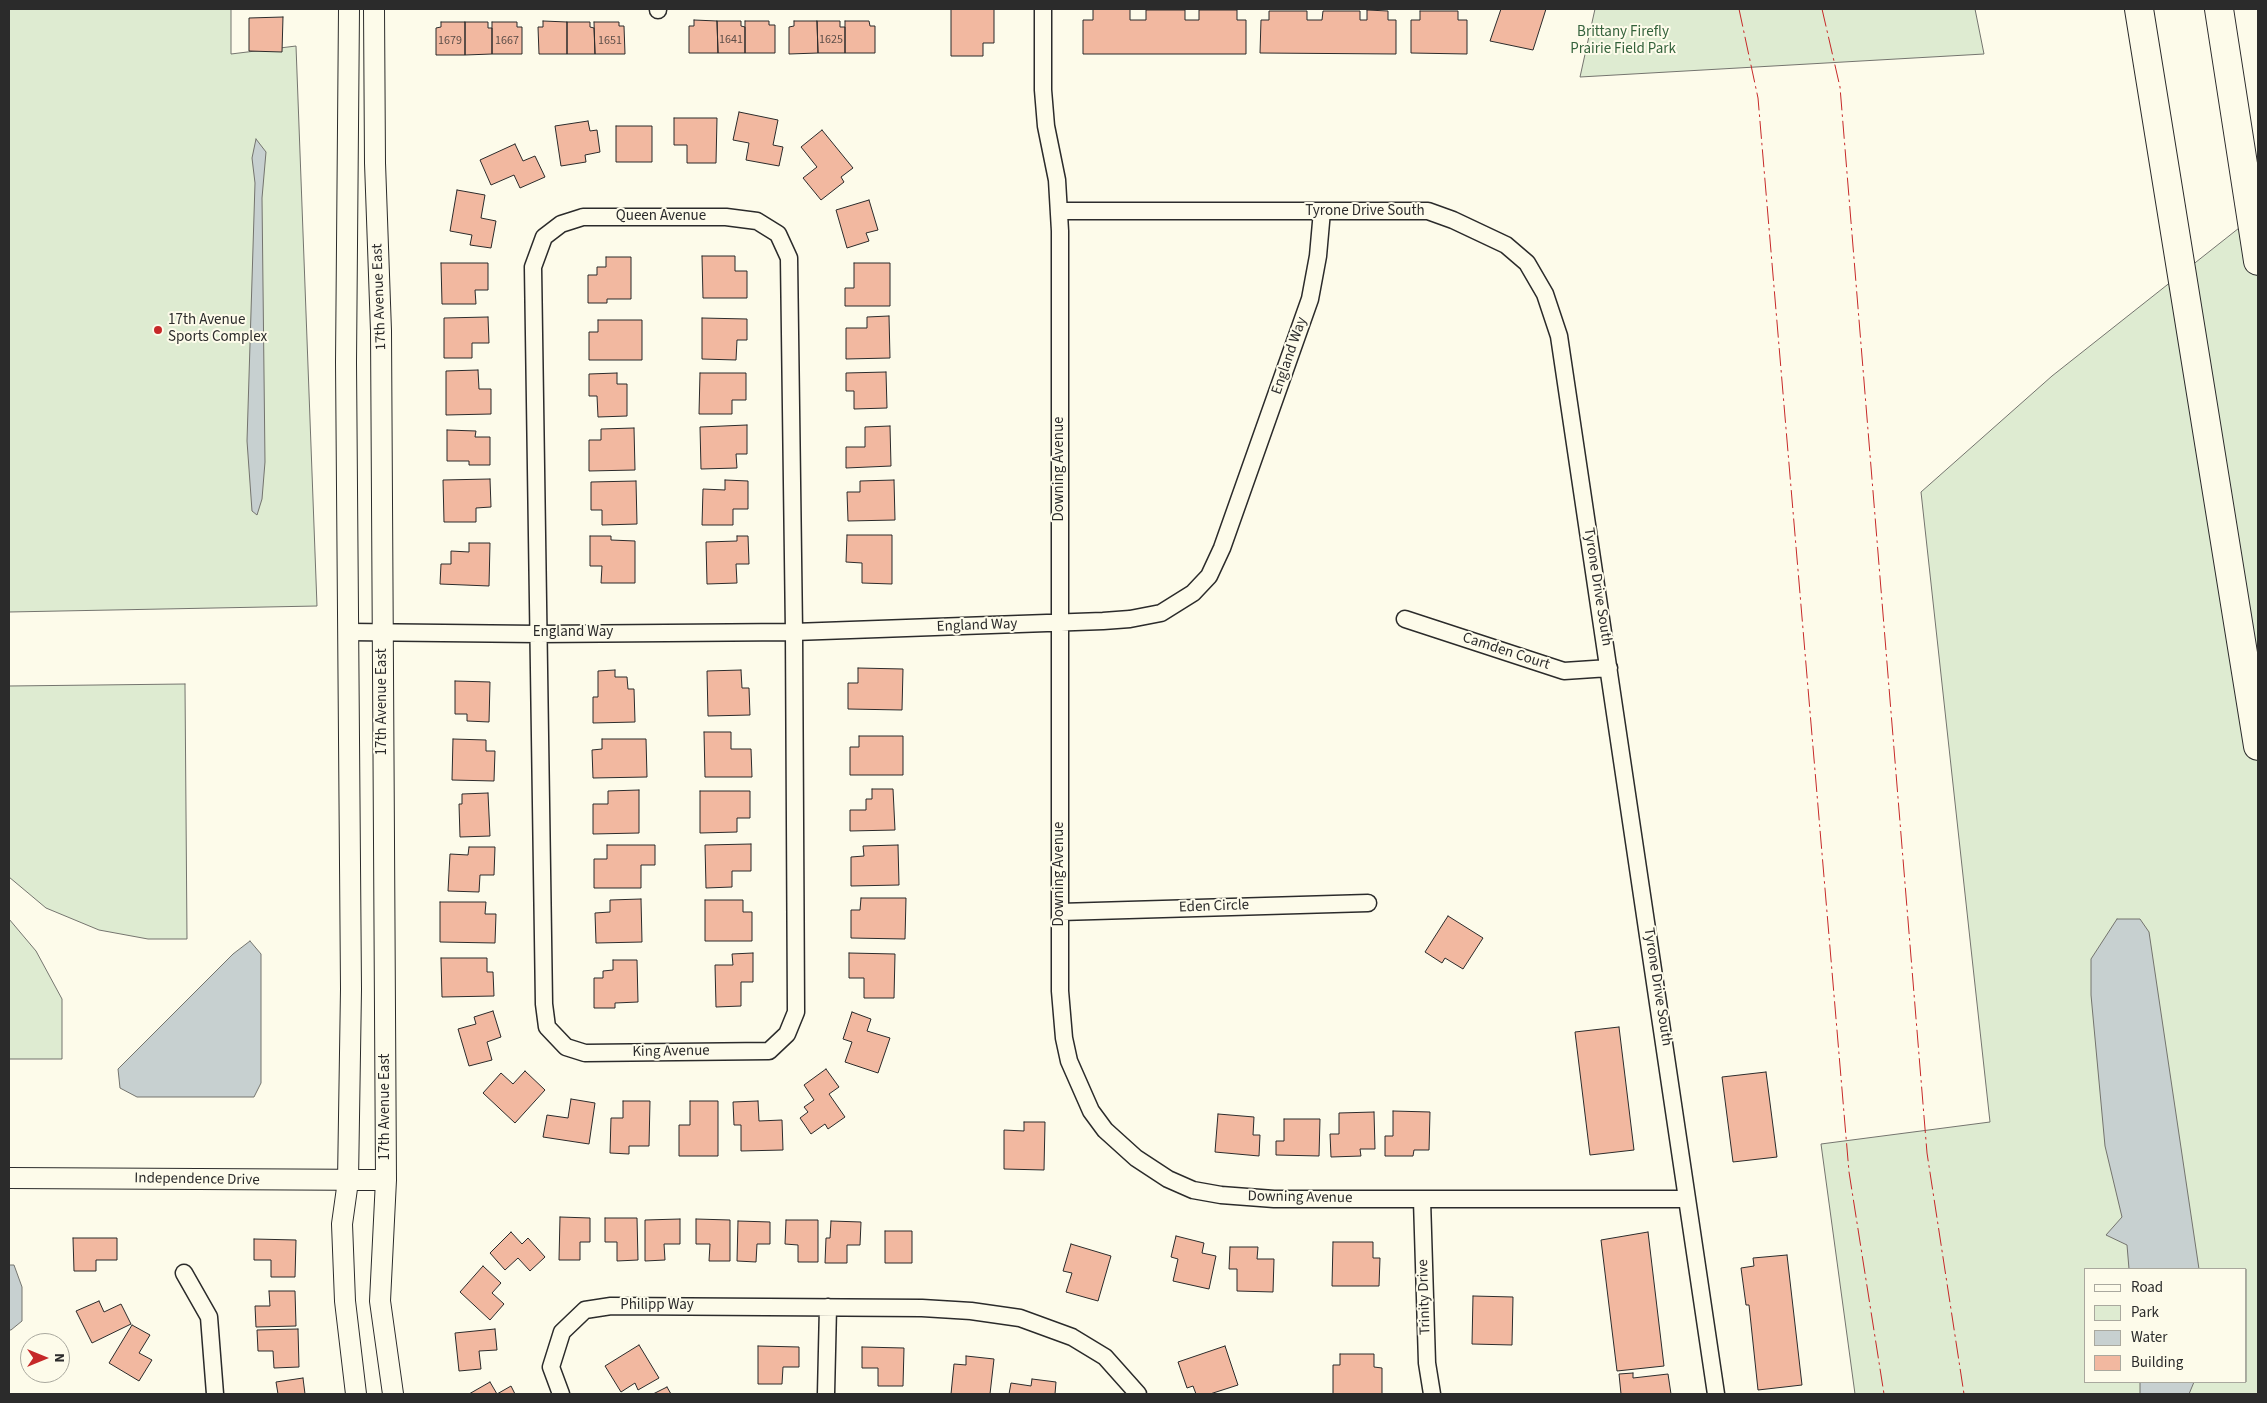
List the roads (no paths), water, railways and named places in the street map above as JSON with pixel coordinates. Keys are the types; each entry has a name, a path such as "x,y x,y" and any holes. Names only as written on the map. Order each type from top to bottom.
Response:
{"highway":[{"path":"2140,9 2258,746"},
{"path":"2218,9 2258,261"}],"street":[{"name":"17th Avenue East","path":"349,9 346,362 351,989 348,1181 342,1224 344,1292 356,1394"},
{"name":"17th Avenue East","path":"374,9 375,164 381,331 386,1180 380,1301 393,1394"},
{"name":"Downing Avenue","path":"1043,9 1043,90 1046,126 1057,180 1059,211 1060,991 1064,1038 1069,1061 1091,1111 1105,1130 1136,1158 1168,1179 1193,1190 1221,1195 1274,1199 1687,1199"},
{"name":"Tyrone Drive South","path":"1059,211 1428,211 1453,220 1499,242 1527,263 1545,294 1559,336 1716,1394"},
{"name":"England Way","path":"348,632 538,634 794,632 1060,623 1130,619 1161,613 1193,593 1210,576 1222,548 1310,299 1318,256 1322,211"},
{"name":"Queen Avenue","path":"538,634 533,267 544,237 560,224 583,217 726,217 757,220 778,234 789,258 794,632"},
{"name":"Camden Court","path":"1405,618 1564,671 1609,668"},
{"name":"King Avenue","path":"538,634 544,1004 547,1026 566,1047 585,1053 768,1051 787,1034 796,1012 794,632"},
{"name":"Eden Circle","path":"1060,912 1368,903"},
{"name":"Independence Drive","path":"9,1178 386,1180"},
{"name":"Trinity Drive","path":"1422,1200 1427,1363 1432,1394"},
{"path":"184,1272 209,1317 215,1394"},
{"name":"Philipp Way","path":"560,1394 551,1367 562,1332 585,1310 611,1306 922,1308 971,1311 1020,1318 1072,1337 1105,1357 1138,1394"},
{"path":"826,1394 828,1307"}],"water":[{"path":"256,139 266,152 262,198 265,462 262,499 257,515 252,511 247,441 255,183 252,158"},
{"path":"2117,919 2140,919 2149,932 2199,1268 2129,1268 2127,1245 2106,1235 2122,1217 2105,1146 2091,995 2091,959"},
{"path":"250,941 261,954 261,1083 254,1097 137,1097 120,1088 118,1069 233,954"},
{"path":"9,1265 14,1265 22,1287 22,1321 11,1330 9,1330"},
{"path":"2140,1383 2194,1383 2189,1394 2140,1394"}],"place":[{"name":"17th Avenue Sports Complex","path":"158,330"}],"park label":[{"name":"Brittany Firefly Prairie Field Park","path":"1623,42"}]}
